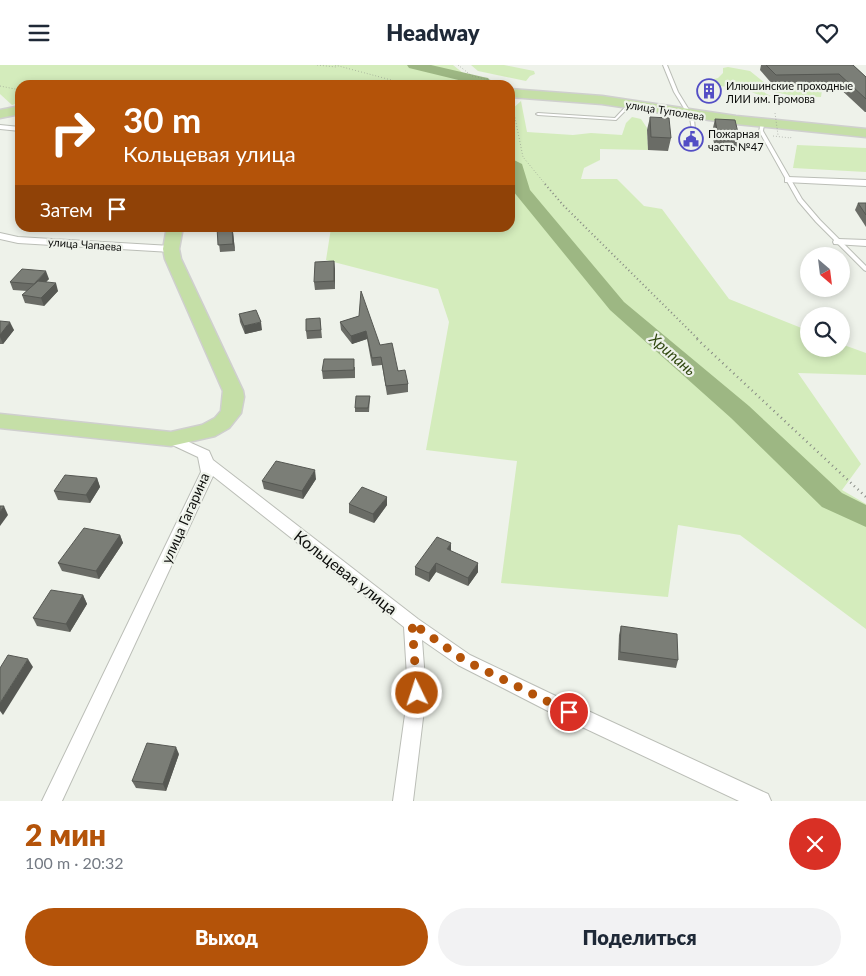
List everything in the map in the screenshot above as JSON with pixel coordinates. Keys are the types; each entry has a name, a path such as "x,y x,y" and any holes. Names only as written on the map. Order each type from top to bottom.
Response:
{"main road":[{"name":"улица Туполева","path":"515,96 562,96 762,124 866,132"},
{"path":"1,112 15,111"},
{"path":"0,421 171,439 201,433 222,423 232,413 234,397 170,249 174,232"}],"street":[{"path":"0,127 15,128"},
{"path":"788,180 866,183"},
{"name":"улица Чапаева","path":"0,236 18,239 170,249"},
{"path":"838,242 866,243"},
{"name":"улица Гагарина","path":"52,801 208,471 208,464 204,454 171,439"},
{"name":"Кольцевая улица","path":"208,464 412,623 464,660 757,800"},
{"path":"403,801 417,693 412,623"}],"lane":[{"path":"665,65 676,92 689,114 694,129"},
{"path":"538,114 616,119 629,105"},
{"path":"762,124 761,131 800,200 838,242 866,269"}],"path":[{"path":"316,65 340,67"},
{"path":"335,65 391,80"},
{"path":"0,86 15,89"},
{"path":"774,113 778,135"},
{"path":"515,116 523,157 563,205 681,323 856,490 866,497"}],"green space":[{"path":"0,65 453,65 472,80 15,80 15,104 12,105 0,94"},
{"path":"471,65 504,65 534,71 535,74 526,81 478,71"},
{"path":"728,67 750,71 770,87 819,87 822,90 821,97 794,96 763,90 771,96 762,96 741,88 717,86 706,81 718,78 723,73 723,68"},
{"path":"521,101 527,132 573,135 591,133 622,135 626,123 632,117 641,119 647,128 648,150 600,149 600,160 584,168 581,179 617,179 644,206 662,209 729,299 800,327 800,357 850,357 850,347 866,353 866,375 798,373 861,464 842,490 866,504 866,629 740,535 678,525 668,597 501,583 517,461 426,450 449,322 438,289 326,260 330,232 515,232 515,106"},
{"path":"797,145 866,148 866,172 793,168"}],"building":[{"path":"766,65 853,65 866,77 866,99 839,74 776,75"},
{"path":"650,117 669,118 671,138 651,137"},
{"path":"715,119 735,120 739,137 718,136"},
{"path":"858,203 866,203 866,215"},
{"path":"217,232 232,232 233,244 218,245"},
{"path":"334,261 334,281 314,282 315,262"},
{"path":"22,269 46,271 34,284 10,282"},
{"path":"38,281 56,283 41,298 22,295"},
{"path":"361,291 380,345 392,343 398,371 405,370 408,384 386,386 381,357 372,358 366,331 351,336 340,322 359,316"},
{"path":"256,310 261,322 244,326 239,314"},
{"path":"320,318 321,330 306,331 306,319"},
{"path":"0,321 10,322 0,335"},
{"path":"324,359 354,359 354,370 322,371"},
{"path":"356,396 370,396 368,408 355,408"},
{"path":"276,461 315,470 302,491 262,481"},
{"path":"65,475 97,478 86,495 54,491"},
{"path":"362,487 387,497 373,514 349,504"},
{"path":"84,528 120,535 96,571 58,563"},
{"path":"437,537 451,543 447,549 478,563 468,578 436,563 429,573 415,567"},
{"path":"51,590 83,595 66,624 33,618"},
{"path":"621,626 677,634 678,660 620,652"},
{"path":"8,655 28,659 0,703 0,668"},
{"path":"147,743 176,747 163,784 132,781"}],"waterway":[{"name":"Хрипань","path":"414,65 479,80"},
{"name":"Хрипань","path":"515,166 522,191 617,306 740,412 832,500 866,517"}],"place":[{"name":"Илюшинские проходные ЛИИ им. Громова","path":"709,91"},
{"name":"Пожарная часть №47","path":"691,139"}],"route":[{"path":"417,693 412,623 464,660 569,712"}]}
